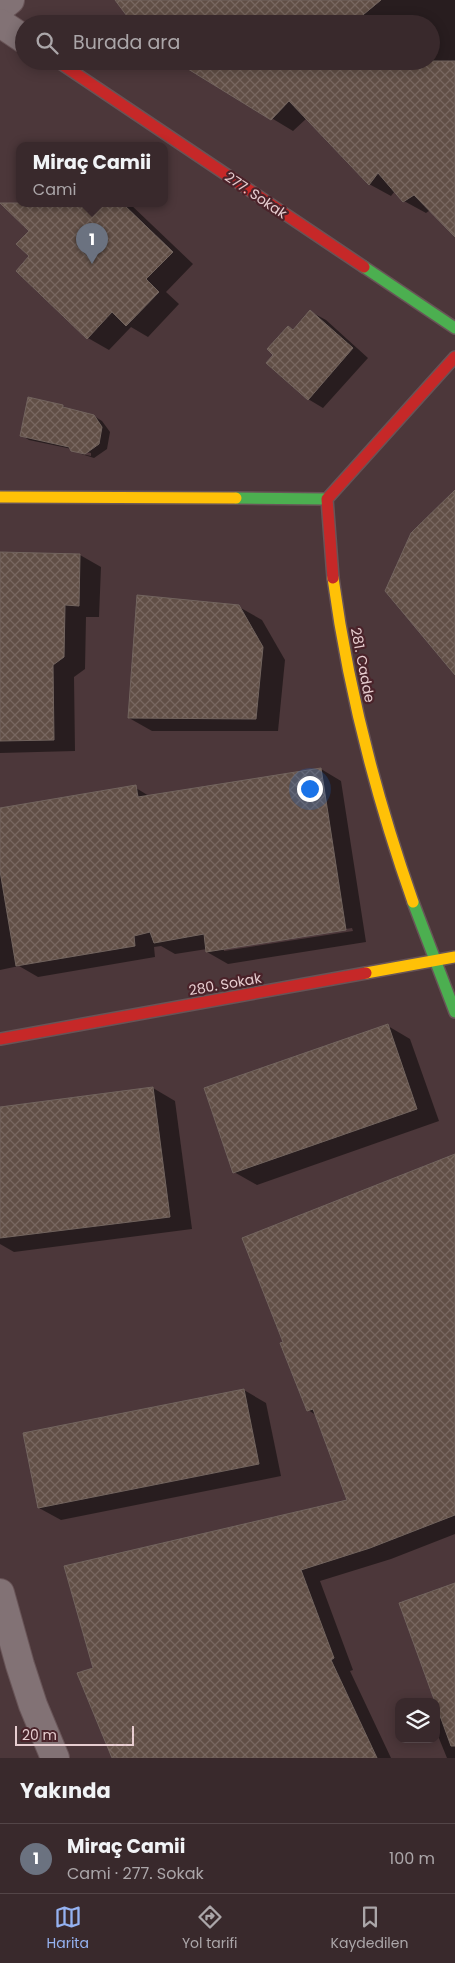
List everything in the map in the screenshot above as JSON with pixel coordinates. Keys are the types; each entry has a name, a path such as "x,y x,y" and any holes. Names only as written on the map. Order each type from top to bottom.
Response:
{"street":[{"path":"0,8 10,0"},
{"path":"0,23 15,33"},
{"name":"277. Sokak","path":"70,70 455,328"},
{"path":"0,497 327,499 455,357"},
{"name":"281. Cadde","path":"327,499 327,531 345,663 366,756 390,838 434,962 455,1012"},
{"name":"280. Sokak","path":"0,1039 455,957"},
{"path":"0,1593 31,1697 55,1758"}],"building":[{"path":"115,0 381,0 363,15 126,15"},
{"path":"440,61 455,61 455,237 414,195 403,202 378,173 369,185 289,101 271,120 190,70 440,70"},
{"path":"0,203 16,203 16,207 126,207 173,252 146,279 159,292 126,326 112,312 87,339 16,271 29,256 16,244 29,231"},
{"path":"310,310 353,348 308,400 266,363 273,355 267,349 288,326 293,330"},
{"path":"28,397 94,415 102,427 99,444 85,454 71,451 69,447 20,436"},
{"path":"455,490 455,675 385,591 411,533"},
{"path":"0,552 80,554 79,606 65,605 64,657 53,665 54,740 0,741"},
{"path":"137,595 239,605 263,647 256,719 128,718"},
{"path":"321,768 346,930 206,952 204,934 154,943 150,932 134,936 135,946 16,966 0,871 0,808 136,785 138,797"},
{"path":"388,1024 417,1109 233,1173 204,1088"},
{"path":"153,1087 170,1217 0,1238 0,1107"},
{"path":"455,1154 455,1515 370,1548 301,1570 334,1658 331,1660 377,1758 112,1758 77,1673 93,1668 64,1566 347,1500 313,1409 307,1411 280,1343 283,1342 242,1238"},
{"path":"244,1389 259,1464 38,1508 23,1433"},
{"path":"455,1583 455,1746 451,1746 440,1716 440,1698 434,1698 399,1603"}],"traffic: fast":[{"path":"364,267 455,328"},
{"path":"236,498 327,499"},
{"path":"413,902 455,1012"}],"traffic: slow":[{"path":"0,497 236,498"},
{"path":"333,578 355,702 375,783 413,902"},
{"path":"366,973 455,957"}],"traffic: jam":[{"path":"70,70 364,267"},
{"path":"333,578 327,499 455,357"},
{"path":"0,1039 366,973"}],"place":[{"name":"Miraç Camii","path":"92,264"}]}
